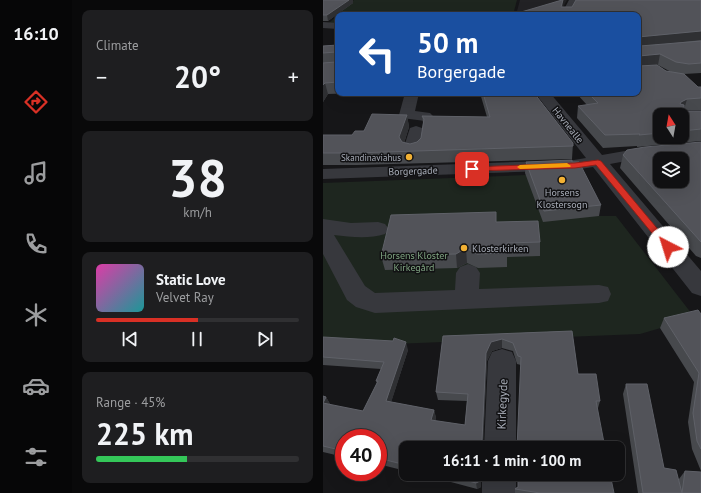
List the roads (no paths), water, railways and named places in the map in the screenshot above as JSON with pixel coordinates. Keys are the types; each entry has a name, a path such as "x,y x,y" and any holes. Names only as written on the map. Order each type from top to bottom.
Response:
{"street":[{"path":"568,12 574,0"},
{"path":"323,25 335,26"},
{"path":"411,96 407,115 425,116"},
{"name":"Havnealle","path":"544,96 699,282"},
{"path":"409,162 417,131"},
{"name":"Borgergade","path":"323,174 409,162 575,165 642,154 701,147"},
{"path":"323,226 351,230 378,229"},
{"path":"323,234 356,293 365,300 375,303 599,294"},
{"path":"467,300 468,273"},
{"name":"Kirkegyde","path":"500,441 502,361"},
{"path":"499,481 499,493"}],"place":[{"name":"Skandinaviahus","path":"409,157"},
{"name":"Horsens Klostersogn","path":"562,180"},
{"name":"Klosterkirken","path":"464,248"}],"park label":[{"name":"Horsens Kloster Kirkegård","path":"414,260"}]}
